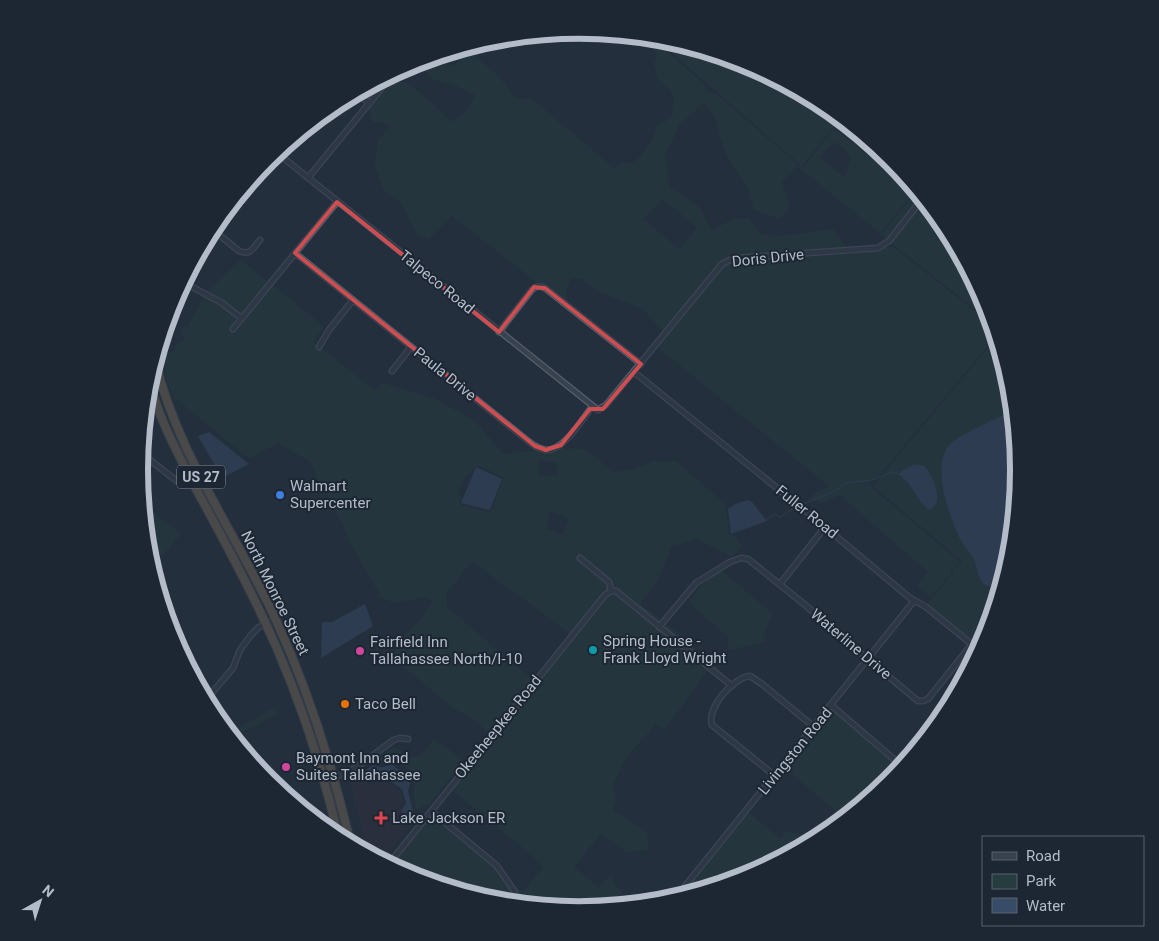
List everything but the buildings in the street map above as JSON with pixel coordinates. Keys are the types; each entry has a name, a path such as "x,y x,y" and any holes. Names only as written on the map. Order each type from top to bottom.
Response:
{"highway":[{"name":"North Monroe Street","path":"159,375 179,435 276,620 312,710 334,778 349,835"},
{"name":"North Monroe Street","path":"154,397 168,433 266,624 284,664 303,713 324,778 337,827"},
{"path":"219,532 227,527"},
{"path":"303,713 312,710"}],"street":[{"path":"308,178 383,86"},
{"path":"363,98 369,103"},
{"name":"Talpeco Road","path":"283,157 598,410"},
{"path":"233,329 337,202"},
{"name":"Doris Drive","path":"598,410 606,405 641,364 718,267 727,261 738,258 878,248 889,240 918,204"},
{"path":"219,235 245,254 250,252 260,240"},
{"name":"Paula Drive","path":"295,253 528,441 540,448 551,450 560,445 592,407"},
{"path":"190,286 222,303 241,318"},
{"path":"499,332 534,287 539,286 545,288 641,364"},
{"path":"319,347 329,330 353,300"},
{"path":"392,371 411,347"},
{"name":"Fuller Road","path":"634,372 914,601 926,606 972,644"},
{"path":"157,383 161,383"},
{"path":"148,459 178,482 185,484 193,483"},
{"path":"780,584 825,527"},
{"path":"580,558 609,582 611,591 616,591 732,686"},
{"name":"Waterline Drive","path":"659,627 696,583 737,559 748,558 916,699 923,701 928,699 972,644"},
{"name":"Okeeheepkee Road","path":"392,859 605,595 611,591"},
{"name":"Livingston Road","path":"682,890 832,706 914,601"},
{"path":"211,695 233,668 243,645 256,630 276,620"},
{"path":"775,776 712,725 711,719 714,708 742,677 753,677 814,727"},
{"path":"832,706 897,762"},
{"path":"324,778 334,778 353,770 394,740 400,738 408,739"},
{"path":"431,811 497,866 515,892"}],"highlighted area":[{"path":"337,202 499,332 534,287 545,288 641,364 603,409 590,409 561,445 546,450 535,446 295,253"}],"shaded area":[{"name":"Lake Jackson ER","path":"363,771 367,784 383,780 400,791 403,802 400,807 406,830 386,855 367,845 350,782"}],"green space":[{"path":"646,44 661,46 705,85 708,92 715,93 801,167 804,167 834,128 888,172 891,171 912,195 880,233 797,166 782,182 790,207 780,219 754,210 748,187 735,170 725,151 716,119 704,103 679,125 664,158 666,159 669,186 699,207 712,230 732,220 749,218 761,234 774,237 833,229 845,246 845,249 728,257 717,266 663,332 643,309 602,293 582,279 571,278 566,290 568,303 546,286 539,284 452,216 429,239 417,234 399,201 383,190 375,165 378,140 391,126 372,121 369,109 389,83 400,78 427,98 451,122 466,111 475,95 457,86 432,79 422,69 444,61 454,67 460,59 457,57 470,53 497,74 516,98 533,100 614,168 622,162 634,164 652,140 656,127 665,122 672,114 674,100 670,89 659,82 654,64 658,55","holes":["834,142 844,148 851,158 845,178 819,157","663,199 697,228 680,250 643,219"]},
{"path":"666,47 718,62 770,83 842,128 889,170 834,126 802,166"},
{"path":"913,196 953,255 967,280 981,314 881,235"},
{"path":"885,247 893,247 982,317 991,342 878,477 869,482 872,488 960,562 931,597 917,586 928,572 840,495 821,503 810,499 813,495 829,486 657,347 723,266 730,262 878,250"},
{"path":"241,260 268,282 241,315 224,301 207,291"},
{"path":"272,284 324,327 313,342 317,346 316,348 319,350 321,348 376,391 383,383 435,399 474,420 503,454 537,450 551,452 560,448 584,449 614,472 634,469 654,461 676,461 728,507 726,510 729,534 733,535 742,546 732,557 697,539 672,546 659,577 640,604 662,620 658,623 617,589 613,588 611,580 580,555 577,559 607,583 608,590 570,634 471,562 446,594 447,607 533,681 490,734 469,716 453,708 397,661 394,661 390,667 388,665 399,642 433,602 426,597 394,603 378,596 379,593 349,541 343,525 309,461 278,443 249,458 177,400 175,401 167,382 162,358 163,355 175,351 176,344 183,340 181,329 189,325 204,295 221,305 238,319 230,329 233,332","holes":["539,460 557,463 557,476 538,475","477,465 503,477 492,510 489,512 460,505 459,503 462,497 458,494 463,479","550,511 569,518 563,534 546,529"]},
{"path":"992,343 997,359 1008,414 1011,470 1008,527 997,582 978,636 964,666 960,662 975,642 927,604 962,561 873,486"},
{"path":"150,510 181,534 162,556 155,550"},
{"path":"721,570 773,614 764,631 765,642 728,650 728,637 689,603 703,584"},
{"path":"615,593 708,670 665,729 656,724 627,756 613,785 616,799 613,810 647,832 649,850 626,852 601,833 574,867 599,888 611,874 615,884 628,900 580,902 523,899 468,888 394,860 430,816 499,872 514,895 518,891 509,881 523,892 543,867 528,852 451,789 607,596"},
{"path":"665,623 713,663 711,666 662,627"},
{"path":"275,707 279,714 238,734 235,730"},
{"path":"832,709 896,764 864,795 840,814 784,768"},
{"path":"433,739 461,758 462,763 430,804 416,809 414,797 415,784 407,768 395,759 377,764 374,758 395,747 412,758 424,751"},
{"path":"748,812 779,838 782,838 784,832 812,833 770,858 698,886 694,882"}],"water":[{"path":"1008,413 1011,470 1010,499 1008,527 997,582 995,586 989,586 982,582 974,560 959,537 951,517 944,492 942,468 943,457 951,443"},
{"path":"209,432 249,464 222,478 198,436"},
{"path":"913,465 925,467 932,477 937,497 934,507 929,510 899,474"},
{"path":"476,467 502,479 490,510 461,503"},
{"path":"748,500 752,502 767,521 731,534 728,509 735,504"},
{"path":"365,604 373,626 321,658 322,622 332,622"},
{"path":"392,764 405,772 409,778 408,791 413,811 404,822 401,811 406,803 402,789 384,777 367,781 363,772 373,765 382,767"}],"waterway":[{"path":"803,504 835,491 846,483 872,480 893,472 901,475"},
{"path":"766,520 774,514 780,517 794,508"}],"place":[{"name":"Walmart Supercenter","path":"280,495"},
{"name":"Spring House - Frank Lloyd Wright","path":"593,650"},
{"name":"Fairfield Inn Tallahassee North/I-10","path":"360,651"},
{"name":"Taco Bell","path":"345,704"},
{"name":"Baymont Inn and Suites Tallahassee","path":"286,767"},
{"name":"Lake Jackson ER","path":"381,818"}]}
